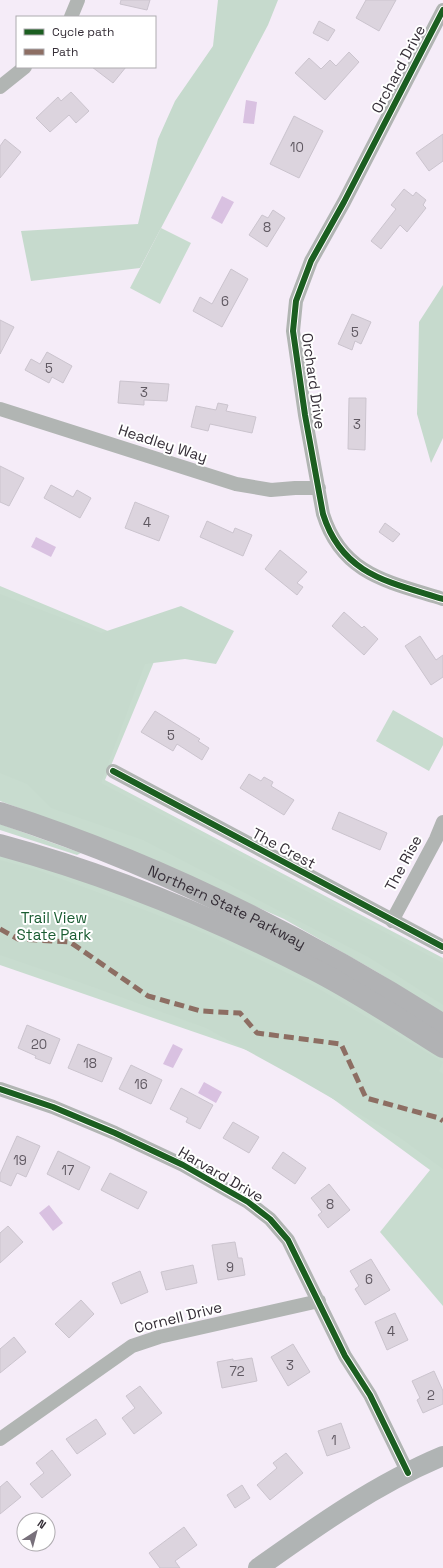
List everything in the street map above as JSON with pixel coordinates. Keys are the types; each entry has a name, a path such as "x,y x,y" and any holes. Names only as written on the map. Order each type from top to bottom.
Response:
{"highway":[{"name":"Northern State Parkway","path":"0,813 92,846 186,886 242,912 330,957 396,995 443,1025"},
{"name":"Northern State Parkway","path":"0,845 80,870 147,894 213,921 313,969 376,1004 443,1047"}],"main road":[{"path":"258,1568 322,1522 375,1489 443,1456"}],"street":[{"path":"71,16 78,0"},
{"name":"Orchard Drive","path":"443,10 344,202 311,261 296,301 293,331 305,416 323,514 334,540 347,557 362,570 386,581 443,599"},
{"path":"0,87 24,68"},
{"name":"Headley Way","path":"0,409 236,484 271,490 319,488"},
{"name":"The Crest","path":"113,771 443,948"},
{"name":"The Rise","path":"392,920 436,839 443,822"},
{"name":"Harvard Drive","path":"0,1089 115,1133 183,1165 248,1202 270,1219 288,1240 345,1356 370,1395 408,1473"},
{"name":"Cornell Drive","path":"0,1438 132,1346 159,1337 319,1301"}],"green space":[{"path":"218,0 278,0 268,25 140,268 31,281 21,231 138,224 158,139 175,101 213,46"},
{"path":"161,228 191,243 160,304 130,288"},
{"path":"443,285 443,438 431,463 417,414 419,322"},
{"path":"0,586 158,652 105,780 443,958 443,1013 377,972 284,919 105,840 0,801"},
{"path":"0,594 101,633 181,606 234,631 216,664 185,659 145,664 101,783 443,963 443,1005 370,958 143,840 51,808 27,784 0,773"},
{"path":"393,710 443,738 443,745 429,771 376,741"},
{"path":"0,824 81,853 77,855 0,830"},
{"name":"Trail View State Park","path":"0,853 157,906 281,959 443,1055 443,1306 380,1232 430,1170 284,1063 0,965"},
{"name":"Trail View State Park","path":"0,860 37,870 206,934 314,986 443,1062 439,1071 443,1074 443,1169 399,1137 206,1028 0,955"}],"shaded area":[{"path":"246,100 257,102 254,124 243,123"},
{"path":"222,196 234,202 222,224 211,218"},
{"path":"36,537 56,547 51,557 31,547"},
{"path":"173,1044 183,1049 173,1068 163,1064"},
{"path":"204,1082 222,1092 216,1103 198,1093"},
{"path":"49,1205 63,1223 53,1231 39,1213"}],"building":[{"path":"121,0 150,0 147,10 120,4"},
{"path":"366,0 396,0 379,31 356,18"},
{"path":"319,21 335,30 328,41 313,33"},
{"path":"349,52 359,62 325,100 295,73 309,58 321,69 330,60 336,66"},
{"path":"93,68 125,68 113,83"},
{"path":"71,92 89,111 76,123 69,115 50,132 36,118 58,97 61,101"},
{"path":"294,116 323,131 299,178 270,164"},
{"path":"443,134 443,161 429,171 416,153"},
{"path":"5,139 21,152 0,178 0,146"},
{"path":"404,189 413,196 416,192 426,200 423,205 426,208 407,232 400,225 381,249 371,241 396,209 391,205"},
{"path":"273,210 285,218 267,247 249,235 262,215 268,218"},
{"path":"231,269 248,279 222,327 193,311 200,297 212,304"},
{"path":"352,314 371,322 361,344 355,341 352,350 338,344"},
{"path":"0,320 14,327 0,354"},
{"path":"47,352 72,366 63,383 52,377 49,383 25,370 31,359 40,364"},
{"path":"120,381 169,384 167,401 144,400 144,405 118,403"},
{"path":"349,398 366,398 365,450 348,449"},
{"path":"218,403 228,405 226,411 256,417 252,433 210,424 208,431 191,427 196,406 216,410"},
{"path":"0,466 24,478 9,506 0,502"},
{"path":"51,485 73,497 77,490 91,498 80,518 44,498"},
{"path":"135,502 169,516 159,541 125,528"},
{"path":"207,521 233,533 235,528 252,535 243,556 200,537"},
{"path":"385,523 400,534 393,542 379,532"},
{"path":"280,550 307,572 297,583 303,587 297,595 265,569"},
{"path":"344,612 362,628 364,626 378,639 364,655 332,626"},
{"path":"420,636 436,660 443,655 443,677 431,685 405,646"},
{"path":"155,711 200,739 198,741 209,748 202,760 177,744 173,751 141,732"},
{"path":"249,774 261,781 264,777 273,782 271,786 294,800 284,815 240,788"},
{"path":"339,812 387,833 380,850 332,829"},
{"path":"27,1025 60,1039 50,1064 35,1058 36,1056 18,1048"},
{"path":"78,1044 112,1058 102,1082 68,1068"},
{"path":"131,1065 162,1080 151,1104 119,1089"},
{"path":"181,1088 213,1105 200,1129 186,1122 188,1118 170,1109"},
{"path":"233,1122 259,1137 249,1153 223,1138"},
{"path":"17,1136 40,1146 26,1177 17,1173 11,1186 0,1181 0,1174"},
{"path":"58,1151 90,1167 79,1190 47,1174"},
{"path":"283,1152 306,1168 295,1184 272,1168"},
{"path":"110,1173 147,1192 138,1209 101,1190"},
{"path":"329,1184 350,1210 328,1228 318,1215 322,1212 311,1198"},
{"path":"8,1226 23,1242 0,1263 0,1233"},
{"path":"235,1242 238,1258 242,1258 245,1275 218,1280 212,1245"},
{"path":"371,1259 390,1290 365,1305 355,1289 359,1286 350,1271"},
{"path":"193,1265 197,1283 166,1290 161,1272"},
{"path":"140,1271 148,1292 121,1304 112,1283"},
{"path":"81,1300 94,1314 69,1338 55,1324"},
{"path":"395,1313 408,1340 387,1350 375,1322"},
{"path":"14,1337 26,1352 0,1373 0,1349"},
{"path":"293,1344 310,1372 288,1386 271,1357"},
{"path":"252,1358 257,1381 222,1388 217,1362"},
{"path":"434,1371 443,1391 443,1404 423,1413 417,1400 420,1398 412,1381"},
{"path":"140,1386 162,1413 134,1434 122,1418 135,1408 126,1396"},
{"path":"96,1419 106,1434 77,1454 66,1439"},
{"path":"341,1423 350,1448 327,1456 318,1431"},
{"path":"52,1450 71,1475 42,1498 30,1484 44,1473 36,1463"},
{"path":"286,1453 303,1473 270,1500 257,1485 277,1468 273,1463"},
{"path":"7,1481 21,1497 0,1514 0,1487"},
{"path":"242,1485 250,1498 235,1508 227,1495"},
{"path":"184,1527 197,1545 175,1561 180,1568 160,1568 149,1553"}],"marked path":[{"path":"0,929 18,939 70,942 148,996 201,1011 240,1013 257,1033 341,1044 366,1098 439,1118 443,1121"}],"cycle path":[{"path":"443,10 344,202 311,261 296,301 293,331 305,415 323,514 331,534 342,551 355,563 370,573 386,581 443,599"},
{"path":"113,771 443,947"},
{"path":"0,1089 53,1107 115,1133 183,1165 248,1202 270,1219 288,1240 345,1356 370,1395 408,1473"}]}
